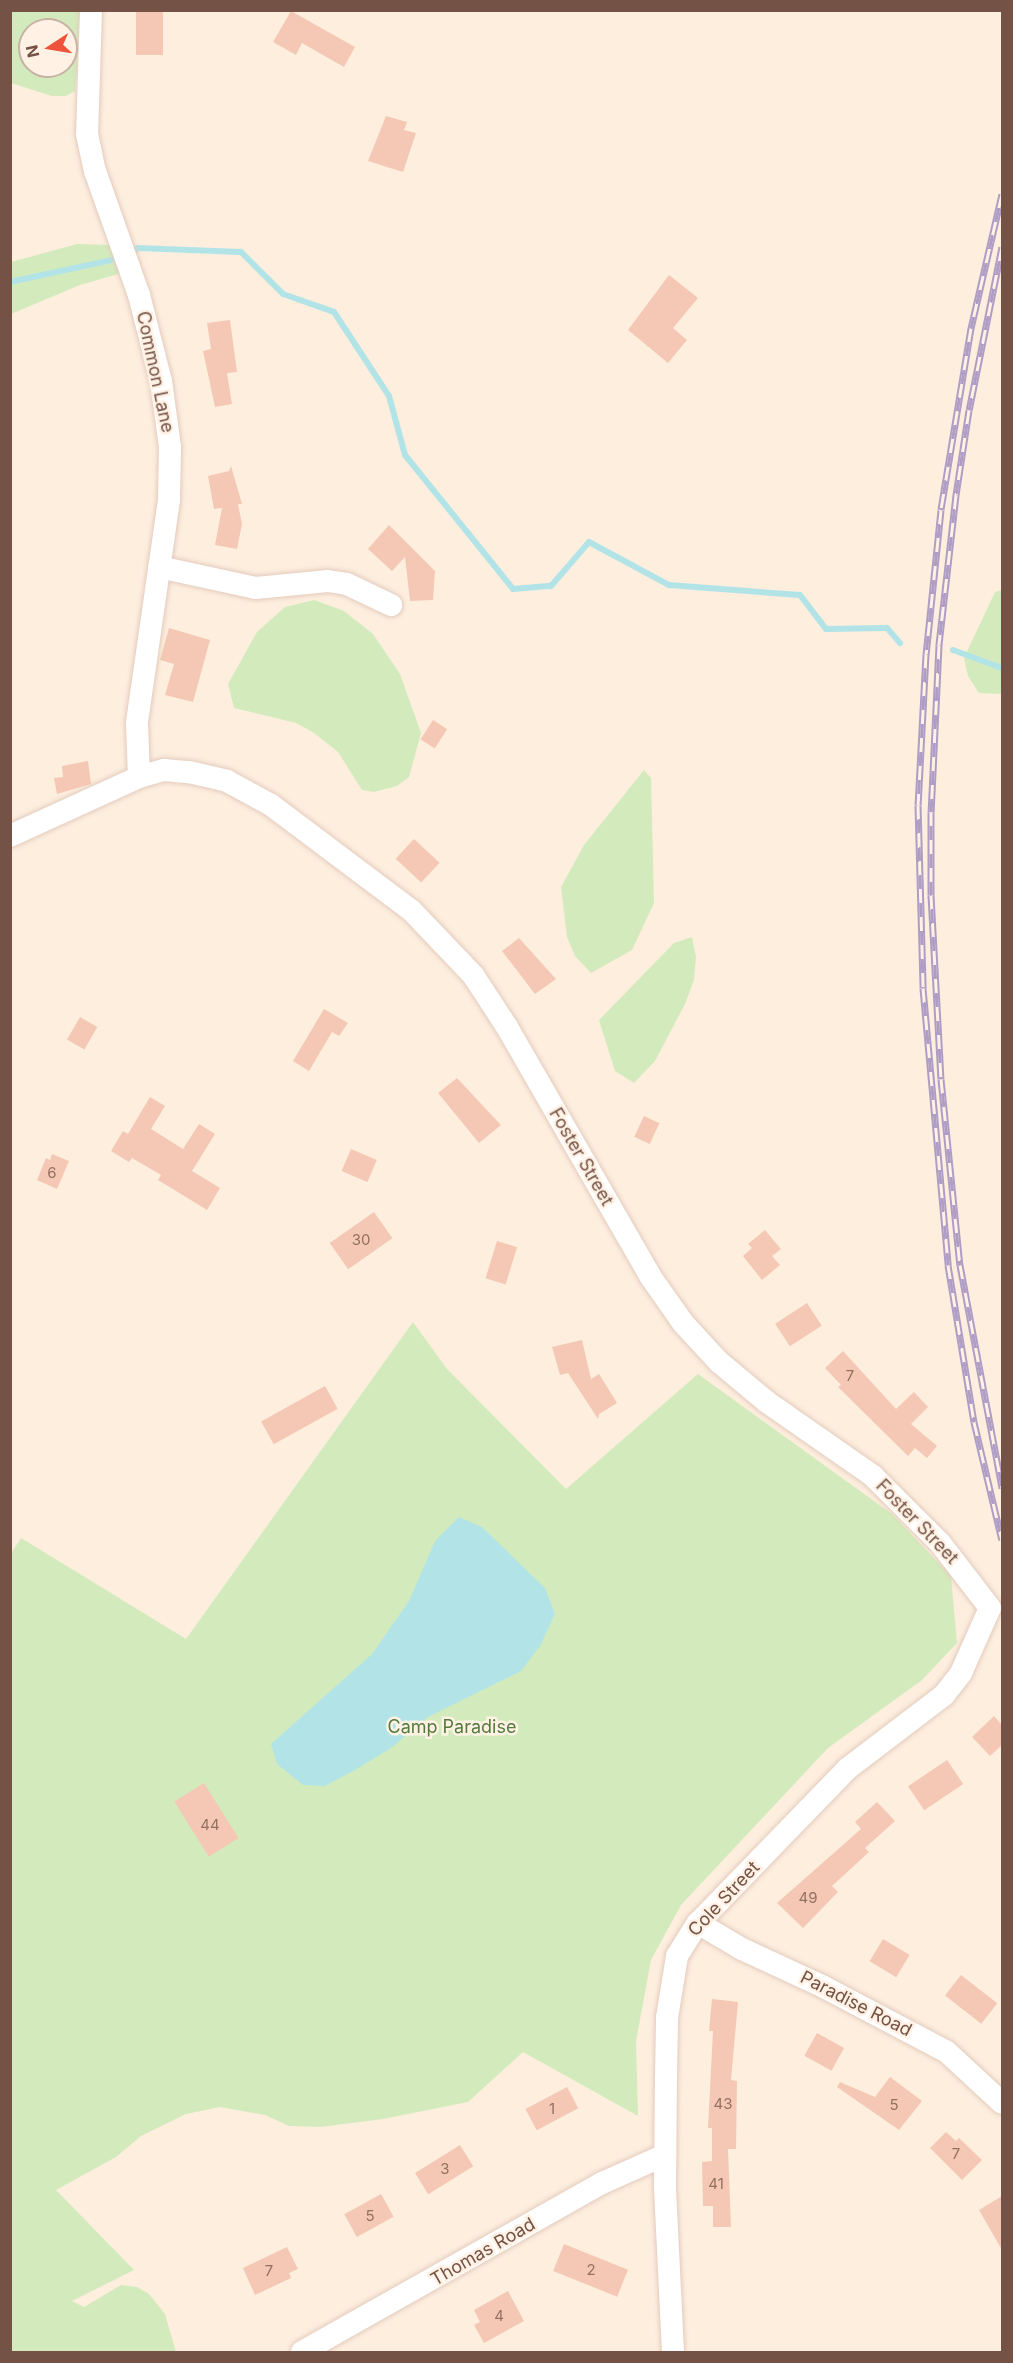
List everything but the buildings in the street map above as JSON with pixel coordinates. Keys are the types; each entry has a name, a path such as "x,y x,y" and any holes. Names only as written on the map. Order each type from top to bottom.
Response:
{"street":[{"name":"Common Lane","path":"91,10 87,134 95,171 121,241 156,362 170,447 169,500 137,723 138,777"},
{"path":"159,567 256,588 309,580 347,584 391,605"},
{"name":"Foster Street","path":"10,836 138,777 164,770 227,781 271,805 411,910 472,975 507,1027 650,1276 683,1323 719,1362 767,1402 873,1476 940,1543 996,1607"},
{"name":"Cole Street","path":"673,2352 665,2155 667,2018 672,1971 684,1942 698,1923 847,1769 944,1695 961,1673 996,1607"},
{"name":"Paradise Road","path":"698,1923 741,1949 832,1990 947,2052 1002,2103"},
{"name":"Thomas Road","path":"302,2352 602,2183 665,2155"}],"green space":[{"path":"10,11 82,11 78,57 78,18 18,18 18,78 76,78 75,91 66,96 52,96 11,83"},
{"path":"77,244 113,245 122,273 80,285 11,314 11,262"},
{"path":"1002,590 1002,694 979,693 968,676 964,658 995,592"},
{"path":"314,600 344,611 373,634 400,674 421,733 409,777 397,786 374,792 362,790 338,752 314,733 296,723 234,708 228,684 257,632 285,607"},
{"path":"644,770 651,778 654,903 632,950 591,973 575,956 567,937 561,887 584,845"},
{"path":"692,937 696,957 694,980 685,1004 655,1061 634,1083 615,1071 599,1020 674,943"},
{"name":"Camp Paradise","path":"413,1322 447,1369 566,1489 698,1374 892,1514 951,1576 957,1643 922,1680 828,1748 681,1905 651,1960 636,2041 638,2116 523,2052 468,2102 383,2119 320,2127 289,2126 265,2115 220,2107 186,2114 141,2136 116,2157 56,2190 134,2270 72,2301 84,2307 121,2285 137,2287 149,2294 165,2314 176,2352 11,2352 10,1555 21,1538 186,1639"}],"water":[{"path":"459,1517 482,1527 545,1588 555,1614 540,1646 521,1671 428,1717 391,1748 355,1770 325,1786 303,1785 277,1764 271,1744 372,1654 409,1601 435,1541"}],"waterway":[{"path":"130,253 138,248 241,252 283,294 334,312 389,396 405,455 513,589 551,586 589,542 669,585 800,595 826,629 887,628 900,643"},
{"path":"10,282 121,258"},
{"path":"953,650 1002,668"}],"railway":[{"path":"1002,194 971,328 941,510 926,654 918,805 923,988 948,1265 974,1422 1002,1540"},
{"path":"1002,247 969,410 956,495 939,645 931,812 931,895 941,1079 960,1265 1002,1488"}]}
